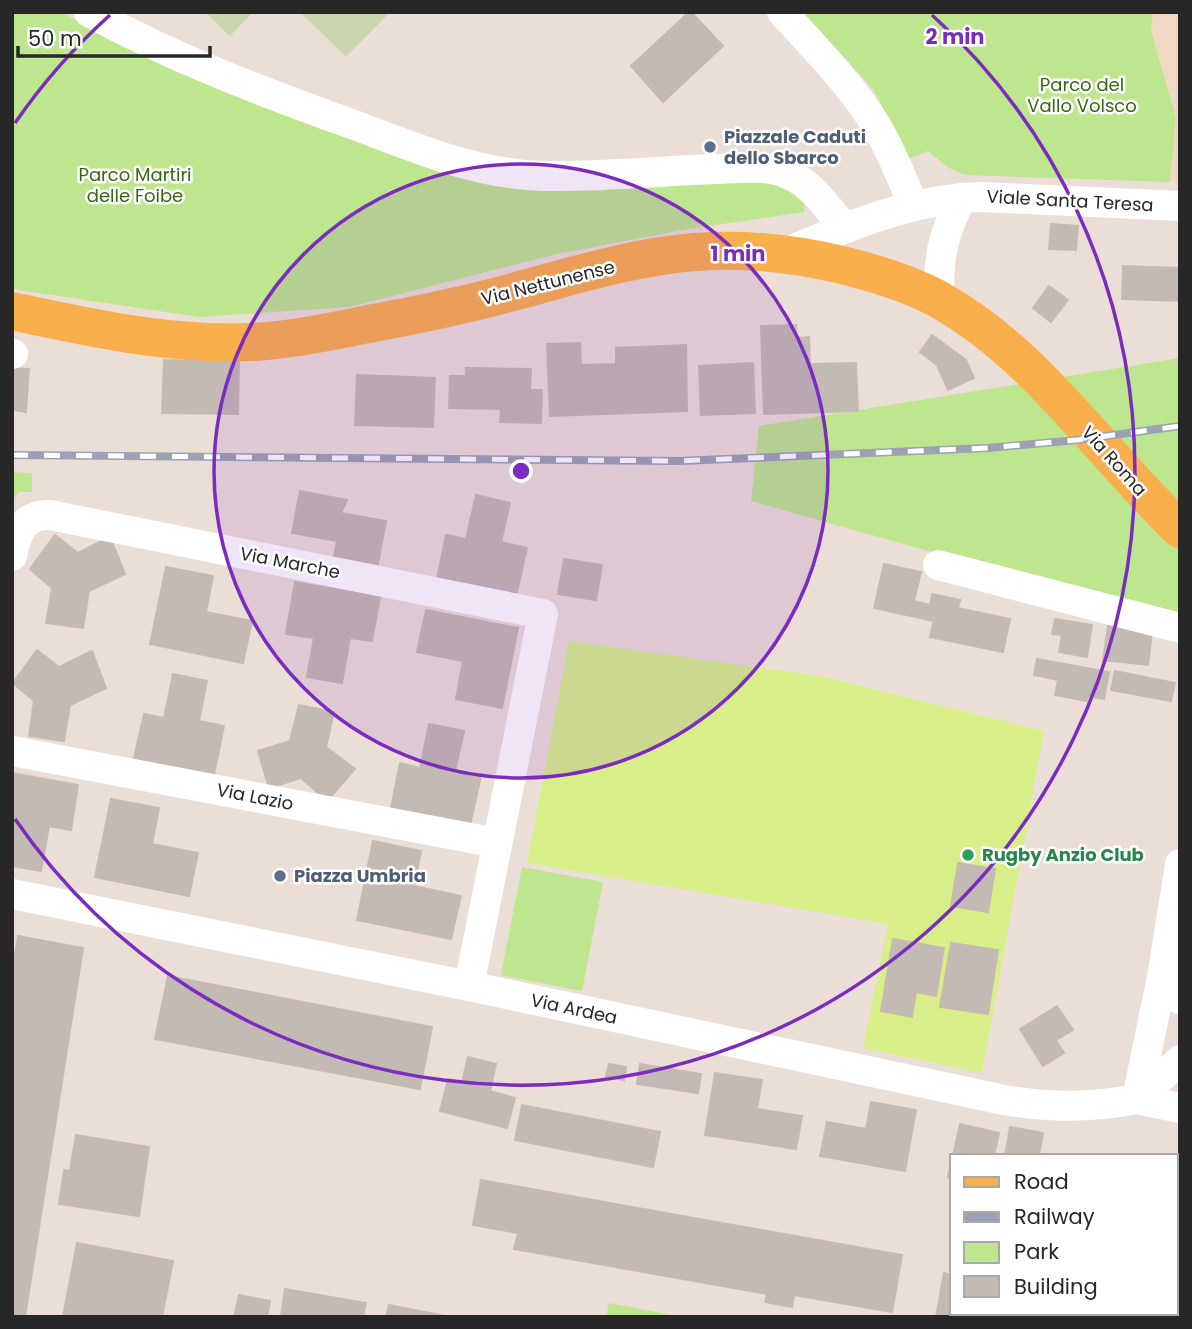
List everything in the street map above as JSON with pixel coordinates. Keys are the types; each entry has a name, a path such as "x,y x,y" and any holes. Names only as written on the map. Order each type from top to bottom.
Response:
{"main road":[{"name":"Via Nettunense","path":"12,311 173,341 268,341 422,314 654,258 705,251 785,253 869,272 940,300 988,333 1050,389"},
{"name":"Via Roma","path":"1050,389 1149,500 1180,529"}],"street":[{"path":"89,12 224,77 462,164 488,170 545,176 708,169 777,170 793,176 807,186 845,228"},
{"path":"782,12 865,107 884,139 914,206"},
{"name":"Viale Santa Teresa","path":"940,300 940,253 961,198"},
{"name":"Viale Santa Teresa","path":"785,253 845,228 914,206 961,198 1180,206"},
{"name":"Via Marche","path":"12,556 18,534 26,522 37,515 50,515 543,614 497,844"},
{"path":"938,565 1180,628"},
{"name":"Via Lazio","path":"12,751 497,844"},
{"path":"469,986 497,844"},
{"path":"1137,1099 1163,972 1180,864"},
{"name":"Via Ardea","path":"12,894 469,986 1023,1103 1073,1107 1137,1099"},
{"path":"1163,972 1180,999"},
{"path":"1137,1099 1180,1060"},
{"path":"1137,1099 1180,1108"}],"shaded area":[{"path":"1153,12 1180,12 1180,183 1170,182 1176,118 1151,31"}],"green space":[{"name":"Parco Martiri delle Foibe","path":"12,12 61,12 134,51 488,181 754,176 805,199 804,212 682,230 553,255 349,307 199,317 12,289"},
{"path":"205,12 253,12 230,36"},
{"path":"300,12 390,12 346,57"},
{"name":"Parco del Vallo Volsco","path":"803,12 1153,12 1151,31 1176,118 1170,182 964,175 947,167 928,151 908,159 874,90"},
{"path":"1180,358 1180,622 751,501 759,426"},
{"path":"12,472 32,473 32,492 19,492 12,501"},
{"path":"569,641 820,676 1044,731 982,1073 863,1048 888,924 527,863"},
{"path":"522,867 603,882 582,991 501,975"},
{"path":"609,1303 683,1317 606,1317"}],"building":[{"path":"689,12 723,46 663,102 631,66"},
{"path":"1051,224 1078,226 1076,250 1049,249"},
{"path":"1123,266 1180,268 1180,301 1122,299"},
{"path":"1049,286 1068,300 1051,322 1033,308"},
{"path":"796,325 796,338 809,337 810,364 856,363 858,411 764,414 761,326"},
{"path":"932,335 966,360 974,378 948,390 937,365 920,352"},
{"path":"580,343 581,365 616,364 616,348 686,345 687,411 550,416 547,344"},
{"path":"164,360 239,362 238,414 162,413"},
{"path":"753,363 755,413 701,415 699,366"},
{"path":"12,368 29,369 26,412 12,410"},
{"path":"466,368 531,369 530,390 542,390 541,423 500,422 501,409 449,408 450,376 466,376"},
{"path":"357,375 435,378 433,427 355,425"},
{"path":"300,491 347,500 341,513 386,521 378,564 334,556 337,541 292,533"},
{"path":"476,495 510,503 501,542 527,548 516,596 437,579 446,535 466,539"},
{"path":"55,535 78,553 110,537 125,574 89,591 83,628 46,623 52,588 30,569"},
{"path":"564,559 602,565 596,600 558,594"},
{"path":"884,564 921,572 914,601 930,605 932,594 960,600 958,608 1010,619 1003,652 930,637 934,621 874,608"},
{"path":"166,567 213,576 206,612 252,621 243,663 150,644"},
{"path":"295,582 380,597 372,641 350,638 342,683 307,677 314,638 286,634"},
{"path":"426,610 518,628 502,708 456,699 463,661 417,652"},
{"path":"1055,619 1092,625 1087,657 1059,652 1062,635 1052,634"},
{"path":"1108,626 1152,632 1148,665 1103,660"},
{"path":"37,650 59,667 92,651 106,688 70,705 64,741 29,736 34,701 13,683"},
{"path":"1037,659 1109,672 1104,699 1088,696 1087,701 1055,695 1058,680 1034,675"},
{"path":"1115,671 1175,683 1171,701 1111,690"},
{"path":"173,674 207,681 199,721 224,726 214,775 134,758 144,714 164,718"},
{"path":"299,705 334,712 326,747 355,769 327,801 301,778 269,788 258,751 290,741"},
{"path":"429,724 464,731 455,771 481,776 470,825 391,808 400,763 420,768"},
{"path":"12,773 78,785 71,830 49,826 41,871 12,866"},
{"path":"111,799 159,808 152,844 198,853 189,896 95,877"},
{"path":"373,841 421,851 414,886 461,896 451,939 357,920"},
{"path":"958,863 995,869 988,912 951,906"},
{"path":"18,936 83,948 25,1317 12,1317 12,972"},
{"path":"893,939 944,948 936,996 916,992 912,1017 881,1011"},
{"path":"951,943 998,950 988,1014 940,1007"},
{"path":"168,976 432,1027 420,1089 155,1039"},
{"path":"1057,1006 1073,1030 1056,1040 1064,1053 1043,1066 1020,1029"},
{"path":"468,1057 496,1064 490,1091 515,1098 507,1128 440,1111 448,1079 462,1082"},
{"path":"609,1064 626,1067 624,1080 606,1076"},
{"path":"640,1064 701,1074 698,1093 637,1084"},
{"path":"715,1073 762,1080 757,1109 802,1116 796,1149 705,1135"},
{"path":"871,1102 916,1110 905,1171 820,1156 827,1122 866,1129"},
{"path":"522,1105 660,1132 653,1167 515,1140"},
{"path":"960,1124 999,1133 994,1154 953,1154"},
{"path":"1010,1127 1043,1133 1039,1154 1005,1154"},
{"path":"76,1135 149,1147 139,1216 59,1204 64,1170 70,1171"},
{"path":"1180,1175 1180,1317 1120,1316 1178,1315"},
{"path":"481,1180 902,1255 892,1312 794,1295 792,1307 765,1302 767,1294 514,1249 518,1233 473,1225"},
{"path":"77,1243 173,1261 162,1317 63,1317"},
{"path":"944,1273 950,1274 950,1315 1050,1315 1050,1317 936,1317"},
{"path":"285,1289 366,1303 363,1317 281,1317"},
{"path":"239,1295 270,1301 267,1317 234,1317"},
{"path":"389,1305 450,1317 386,1317"}],"railway":[{"path":"12,455 679,461 988,448 1077,440 1180,426"}],"place":[{"name":"Piazzale Caduti dello Sbarco","path":"710,147"},
{"name":"Rugby Anzio Club","path":"968,855"},
{"name":"Piazza Umbria","path":"280,876"}]}
